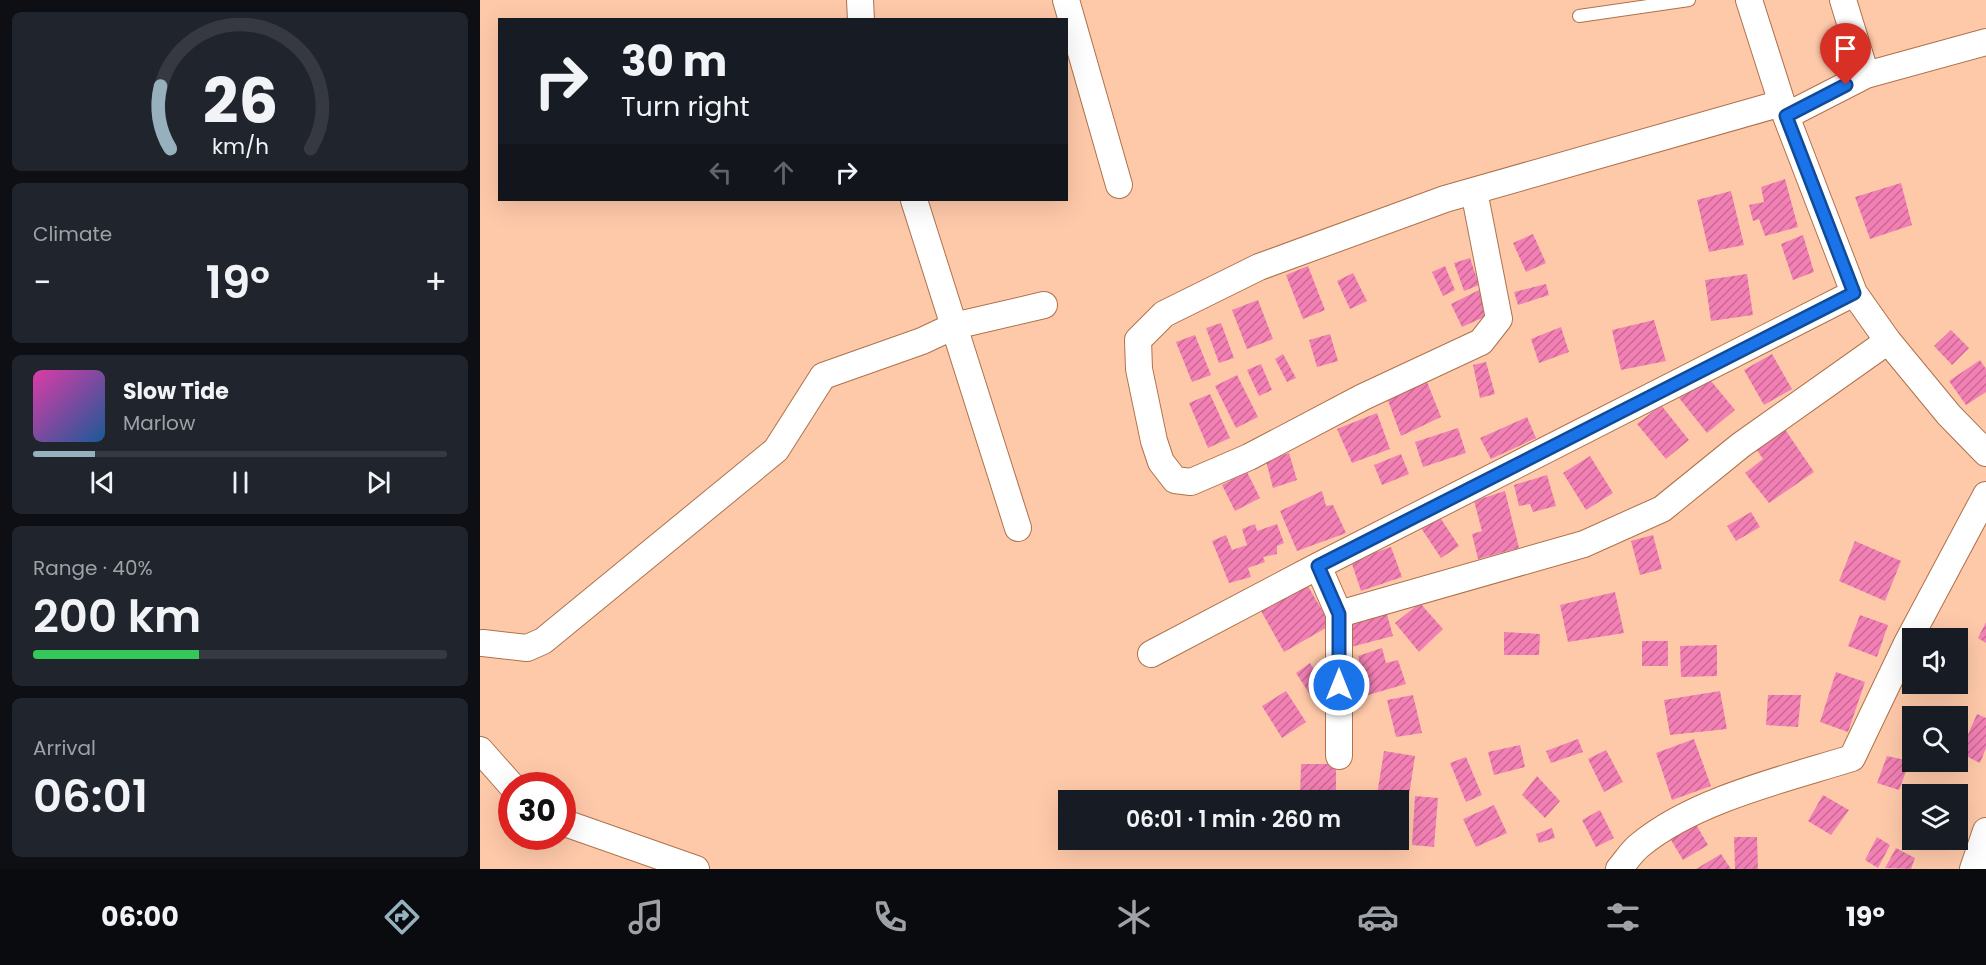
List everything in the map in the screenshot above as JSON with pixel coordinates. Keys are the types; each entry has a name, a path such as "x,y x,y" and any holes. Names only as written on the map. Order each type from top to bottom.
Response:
{"street":[{"path":"860,0 861,18"},
{"path":"1066,0 1119,185"},
{"path":"1749,0 1784,109 1854,293 1888,341 1949,415 1986,453"},
{"path":"1843,0 1866,75"},
{"path":"1474,191 1499,319 1481,342 1363,397 1249,457 1191,482 1175,480 1161,462 1154,441 1139,369 1138,340 1164,314 1259,267 1446,199 1474,191 1784,109 1866,75 1986,42"},
{"path":"914,201 1018,528"},
{"path":"1151,654 1318,566 1854,293"},
{"path":"483,643 527,648 543,641 776,450 823,376 922,341 954,326 1044,305"},
{"path":"1339,614 1584,544 1662,509 1742,446 1888,341"},
{"path":"1619,869 1639,845 1685,815 1768,784 1852,758 1907,643 1986,495"},
{"path":"1318,566 1339,614 1339,756"},
{"path":"480,750 500,772"},
{"path":"576,827 696,869"},
{"path":"1973,869 1986,831"}],"lane":[{"path":"1579,16 1689,0"}],"building":[{"path":"1785,179 1798,227 1765,236 1759,219 1753,221 1749,205 1764,202 1761,187"},
{"path":"1901,183 1912,225 1870,239 1855,197"},
{"path":"1731,191 1744,245 1709,252 1697,200"},
{"path":"1533,234 1546,263 1526,272 1513,243"},
{"path":"1803,235 1814,272 1793,280 1781,244"},
{"path":"1470,258 1479,285 1464,291 1454,263"},
{"path":"1308,266 1325,310 1303,319 1286,275"},
{"path":"1445,266 1455,290 1443,296 1432,272"},
{"path":"1353,273 1367,301 1350,309 1337,281"},
{"path":"1747,274 1753,315 1711,321 1705,280"},
{"path":"1546,284 1549,295 1518,305 1514,292"},
{"path":"1481,289 1493,313 1462,327 1451,304"},
{"path":"1258,300 1273,339 1247,349 1232,310"},
{"path":"1654,320 1666,361 1621,370 1612,330"},
{"path":"1221,323 1234,358 1219,363 1206,328"},
{"path":"1561,327 1569,352 1539,363 1531,339"},
{"path":"1951,330 1969,348 1952,365 1934,346"},
{"path":"1330,334 1338,361 1317,367 1309,340"},
{"path":"1195,335 1211,375 1192,382 1176,342"},
{"path":"1283,354 1296,378 1287,382 1275,359"},
{"path":"1772,354 1792,389 1764,405 1744,370"},
{"path":"1980,360 1986,369 1986,392 1966,405 1949,381"},
{"path":"1486,362 1495,394 1480,398 1473,365"},
{"path":"1261,364 1272,390 1259,396 1247,370"},
{"path":"1237,375 1258,417 1236,428 1215,386"},
{"path":"1707,376 1735,410 1707,433 1679,398"},
{"path":"1425,377 1441,417 1401,436 1386,395"},
{"path":"1210,394 1230,438 1208,448 1189,403"},
{"path":"1661,405 1689,440 1666,459 1637,424"},
{"path":"1377,413 1390,449 1352,463 1337,429"},
{"path":"1527,417 1536,438 1491,459 1480,438"},
{"path":"1782,425 1814,472 1769,503 1745,473 1763,459 1752,443"},
{"path":"1458,428 1466,453 1423,467 1415,442"},
{"path":"1289,453 1297,480 1273,488 1266,461"},
{"path":"1401,454 1409,474 1382,485 1374,465"},
{"path":"1590,456 1613,493 1586,510 1563,473"},
{"path":"1247,472 1260,498 1235,511 1222,485"},
{"path":"1547,475 1556,506 1533,512 1530,504 1519,506 1514,485"},
{"path":"1322,491 1326,506 1333,505 1346,533 1297,551 1280,511"},
{"path":"1505,491 1519,548 1478,559 1472,534 1482,531 1474,501"},
{"path":"1751,512 1760,527 1736,541 1727,526"},
{"path":"1439,516 1459,546 1441,558 1421,528"},
{"path":"1255,524 1257,531 1277,524 1284,543 1277,546 1277,554 1263,557 1265,562 1248,568 1251,577 1229,583 1212,541 1226,535 1232,550 1247,545 1242,529"},
{"path":"1653,535 1662,569 1640,575 1631,541"},
{"path":"1855,541 1901,561 1885,601 1839,581"},
{"path":"1391,547 1402,577 1361,591 1351,561"},
{"path":"1306,583 1331,625 1284,652 1261,611"},
{"path":"1615,592 1624,633 1568,642 1560,605"},
{"path":"1420,603 1443,629 1419,652 1395,623"},
{"path":"1386,611 1393,636 1351,647 1346,620"},
{"path":"1860,615 1888,625 1877,657 1848,646"},
{"path":"1986,622 1986,643 1978,638"},
{"path":"1504,632 1540,634 1539,655 1504,655"},
{"path":"1642,641 1668,641 1668,666 1642,666"},
{"path":"1717,645 1717,676 1681,677 1680,646"},
{"path":"1382,648 1386,663 1398,660 1406,684 1368,695 1358,656"},
{"path":"1310,663 1323,683 1309,693 1296,673"},
{"path":"1836,672 1865,682 1848,732 1820,722"},
{"path":"1286,691 1306,722 1282,738 1262,706"},
{"path":"1720,691 1727,729 1670,735 1664,700"},
{"path":"1413,695 1422,733 1396,737 1387,700"},
{"path":"1768,695 1801,695 1798,727 1766,725"},
{"path":"1977,714 1986,718 1986,748 1980,763 1968,757 1968,735"},
{"path":"1578,739 1583,752 1551,763 1546,751"},
{"path":"1694,739 1711,786 1672,800 1656,753"},
{"path":"1520,745 1525,767 1494,775 1488,752"},
{"path":"1606,750 1623,782 1604,792 1588,759"},
{"path":"1384,751 1415,756 1409,795 1409,790 1378,790"},
{"path":"1887,756 1902,759 1902,772 1906,772 1899,790 1877,783"},
{"path":"1466,757 1482,795 1466,802 1450,763"},
{"path":"1301,764 1336,764 1336,790 1300,790"},
{"path":"1537,776 1560,801 1545,818 1522,795"},
{"path":"1823,795 1849,810 1831,835 1808,821"},
{"path":"1415,796 1438,798 1434,847 1412,845"},
{"path":"1494,805 1507,833 1476,847 1463,819"},
{"path":"1600,810 1614,838 1596,847 1582,820"},
{"path":"1694,821 1708,845 1683,860 1668,835"},
{"path":"1552,828 1555,838 1539,843 1536,834"},
{"path":"1734,837 1757,837 1758,869 1735,869"},
{"path":"1877,837 1890,845 1878,868 1865,860"},
{"path":"1896,848 1915,858 1911,869 1885,868"},
{"path":"1721,854 1731,869 1696,869"}],"route":[{"path":"1339,685 1339,614 1318,566 1854,293 1786,116 1846,85"}]}
